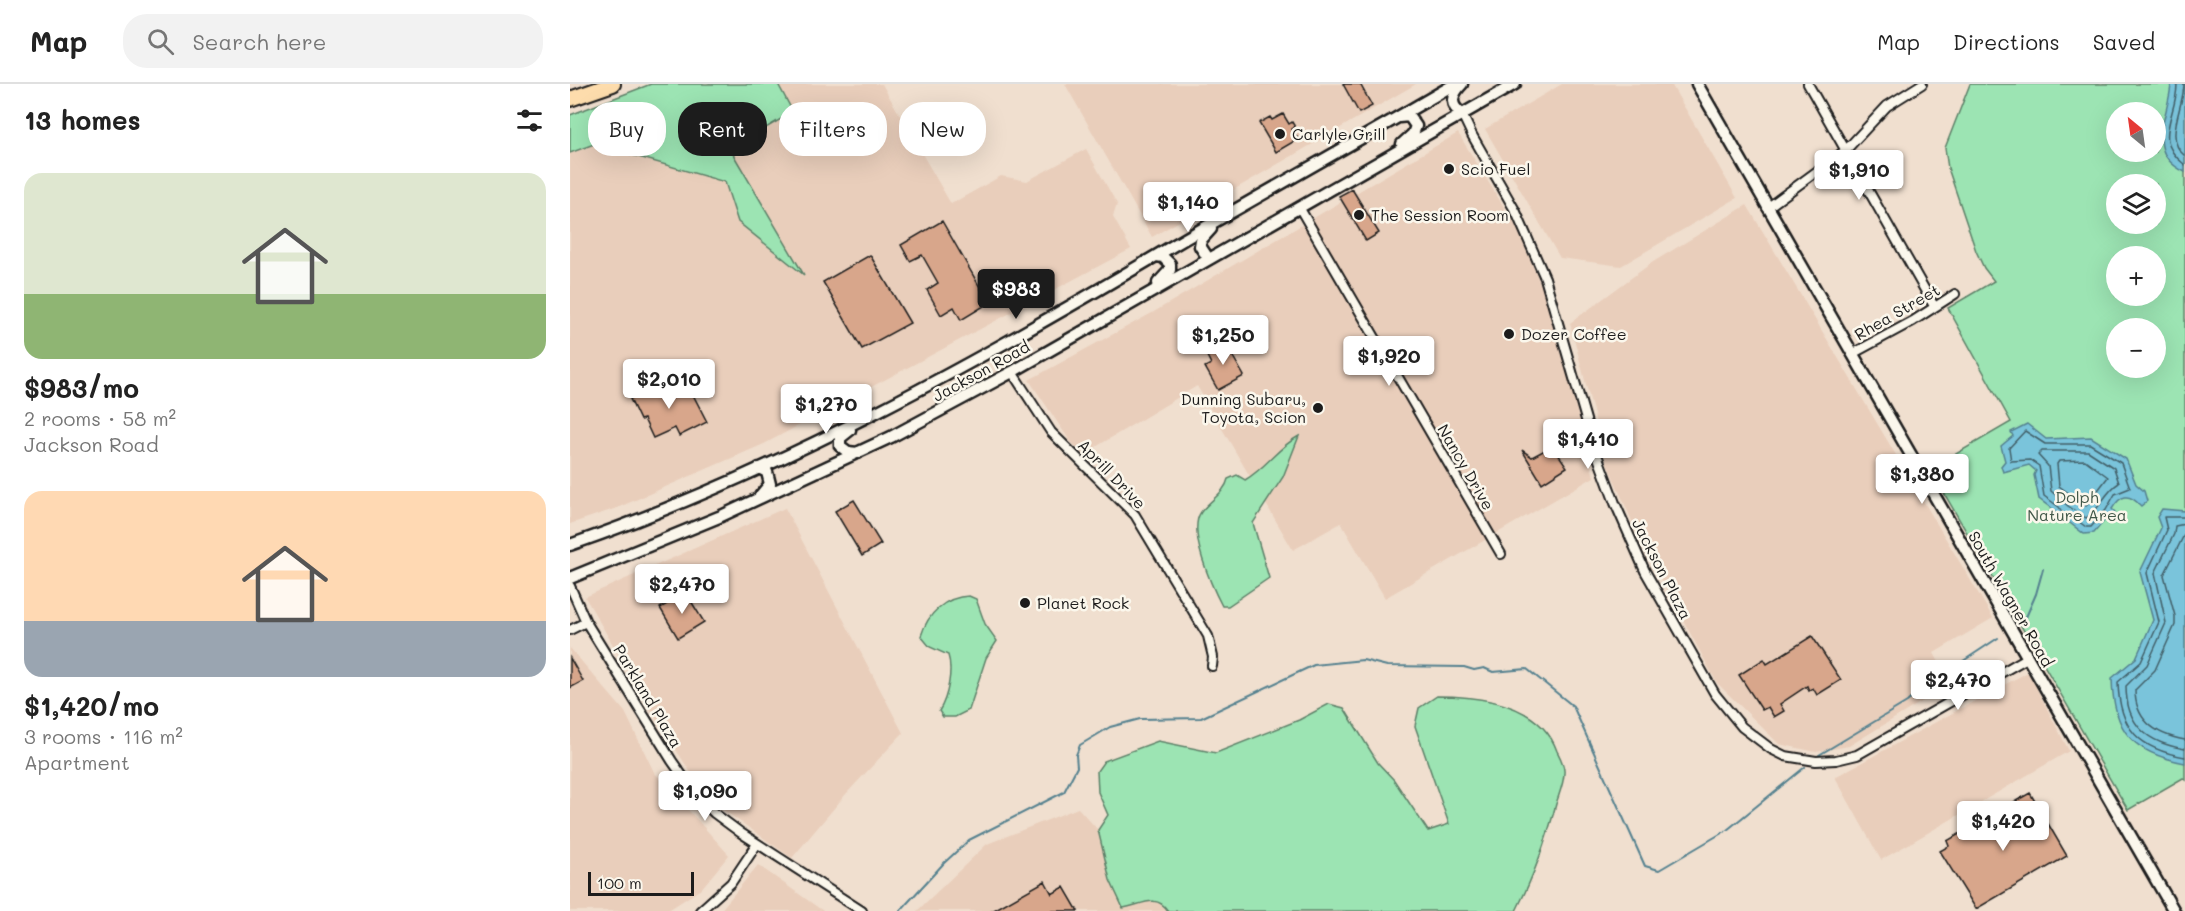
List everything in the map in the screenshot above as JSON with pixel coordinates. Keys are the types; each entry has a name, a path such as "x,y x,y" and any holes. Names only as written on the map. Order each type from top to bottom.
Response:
{"highway":[{"path":"570,99 613,84"}],"main road":[{"name":"Jackson Road","path":"570,547 636,522 876,413 1157,256 1455,84"},
{"path":"1462,84 1454,94 1452,102 1462,114"},
{"name":"Jackson Road","path":"570,578 756,501 860,453 1012,372 1515,84"},
{"name":"South Wagner Road","path":"1697,84 2174,911"},
{"path":"1389,157 1416,129 1413,120 1408,116 1399,117"},
{"path":"1208,258 1200,246 1201,240 1222,218"},
{"path":"1147,294 1170,270 1170,264 1157,256"},
{"path":"860,453 843,449 840,438 876,413"},
{"path":"756,501 771,484 767,472 759,468"}],"street":[{"path":"1808,84 1934,306"},
{"path":"1767,208 1846,150 1887,106 1922,84"},
{"name":"Jackson Plaza","path":"1462,114 1532,244 1552,299 1593,444 1615,502 1646,571 1715,694 1742,727 1771,749 1785,756 1809,761 1836,760 1857,754 2027,658"},
{"name":"Nancy Drive","path":"1299,207 1501,554"},
{"name":"Rhea Street","path":"1852,354 1913,321 1955,294"},
{"name":"Aprill Drive","path":"1012,372 1051,432 1135,515 1208,636 1214,657 1212,666"},
{"name":"Parkland Plaza","path":"570,586 586,622 686,782 714,813 862,911"},
{"path":"570,630 586,622"},
{"path":"700,911 731,883 758,844"}],"shaded area":[{"path":"778,84 882,84 899,114 899,156 923,156 951,204 1001,176 1027,181 1086,149 1117,204 1113,217 1131,249 764,444 617,508 570,524 570,115 577,112 588,117 588,156 666,154 758,198 734,156 767,156 767,127 779,120 779,156 887,156 887,102 788,102"},
{"path":"1065,84 1416,84 1152,237"},
{"path":"1562,84 1671,84 1737,198 1621,266 1560,258 1485,129"},
{"path":"1458,133 1517,228 1545,295 1594,477 1385,598 1341,523 1293,550 1197,386 1084,454 1070,441 1029,380 1152,313"},
{"path":"1747,205 1993,618 1934,653 1951,684 1849,746 1816,752 1779,744 1717,683 1641,542 1606,461 1570,323 1653,262"},
{"path":"785,508 903,733 846,794 792,858 709,800 659,724 585,597"},
{"path":"570,648 625,712 654,772 729,855 701,889 667,911 570,911"},
{"path":"2028,672 2069,751 1881,860 1835,777"},
{"path":"1078,808 1098,830 1110,880 1130,907 1148,900 1164,905 1168,911 917,911 987,844"},
{"path":"758,865 823,911 720,911"}],"green space":[{"path":"651,84 778,84 788,102 779,102 779,120 767,127 767,102 678,102 678,156 734,156 804,275 738,222 725,182 635,156 666,156 666,102 604,102"},
{"name":"Dolph Nature Area","path":"1970,84 2185,84 2185,780 2183,778 2128,810 1930,469 2011,422 1948,308 1994,281 1984,268 1976,251 1948,168 1945,148"},
{"path":"588,108 588,146 570,153 570,115"},
{"path":"1299,436 1283,477 1253,523 1269,578 1228,606 1222,606 1202,559 1197,532 1197,521 1201,512 1221,492 1228,479 1237,475 1245,480"},
{"path":"969,596 976,599 985,624 997,641 986,658 969,710 955,717 943,717 939,711 949,683 948,655 930,647 921,636 928,620 945,603 952,599"},
{"path":"1437,696 1490,701 1523,713 1537,722 1549,735 1562,762 1563,781 1548,832 1534,872 1516,911 1168,911 1163,905 1153,901 1123,908 1110,880 1098,830 1108,815 1098,792 1097,771 1104,761 1158,741 1216,753 1299,720 1329,704 1344,708 1378,763 1394,780 1428,831 1449,824 1415,726 1419,708"}],"water":[{"path":"2171,84 2185,84 2185,172 2172,164 2166,155 2166,108"},
{"path":"2027,424 2046,439 2091,437 2126,459 2136,484 2144,491 2147,501 2141,506 2129,497 2122,498 2112,509 2115,512 2108,516 2094,533 2084,534 2066,520 2060,521 2055,511 2039,499 2034,475 2036,471 2029,465 2003,472 2001,466 2005,461 2001,446 2013,436 2011,432"},
{"path":"2162,509 2185,511 2185,763 2152,753 2129,737 2122,726 2113,697 2112,678 2136,658 2153,620 2140,572 2161,528 2157,517"}],"building":[{"path":"1343,84 1360,84 1372,106 1359,113"},
{"name":"Carlyle Grill","path":"1283,114 1289,124 1292,122 1295,127 1292,129 1298,139 1276,152 1259,123"},
{"name":"The Session Room","path":"1352,189 1379,233 1366,241 1339,196"},
{"path":"942,221 989,303 961,320 954,307 941,315 927,290 938,283 922,255 910,261 901,245"},
{"path":"870,255 910,323 862,349 823,282"},
{"path":"1224,341 1244,376 1218,390 1205,367 1211,364 1205,352"},
{"path":"687,383 707,422 679,436 675,428 653,438 644,419 640,420 630,399 659,384 664,394"},
{"path":"1551,442 1556,448 1562,444 1558,454 1567,467 1542,483 1522,450 1532,457 1547,449"},
{"path":"854,500 881,544 862,556 835,511"},
{"path":"686,593 704,622 678,638 660,608"},
{"path":"1812,636 1841,680 1817,695 1813,688 1809,691 1807,686 1780,704 1784,711 1774,717 1768,707 1762,710 1739,675 1764,659 1767,664"},
{"path":"570,658 583,681 570,688"},
{"path":"2030,793 2067,856 1976,909 1940,851 1949,846 1947,841 1996,813 2002,824 2014,818 2007,806"},
{"path":"1045,881 1052,894 1064,887 1078,911 992,911"}],"waterway":[{"path":"2023,624 2036,594 2043,569"},
{"path":"1939,677 1998,638"},
{"path":"900,911 944,863 969,840 1064,792 1077,767 1076,755 1080,745 1110,727 1140,719 1201,718 1314,665 1363,660 1387,666 1464,667 1474,670 1484,668 1493,672 1527,669 1573,706 1645,866 1659,870 1727,830 1805,767"},
{"path":"1819,755 1907,702 1925,686"}],"place":[{"name":"Carlyle Grill","path":"1280,134"},
{"name":"Scio Fuel","path":"1449,169"},
{"name":"The Session Room","path":"1359,215"},
{"name":"Dozer Coffee","path":"1509,334"},
{"name":"Dunning Subaru, Toyota, Scion","path":"1318,408"},
{"name":"Planet Rock","path":"1025,603"}]}
